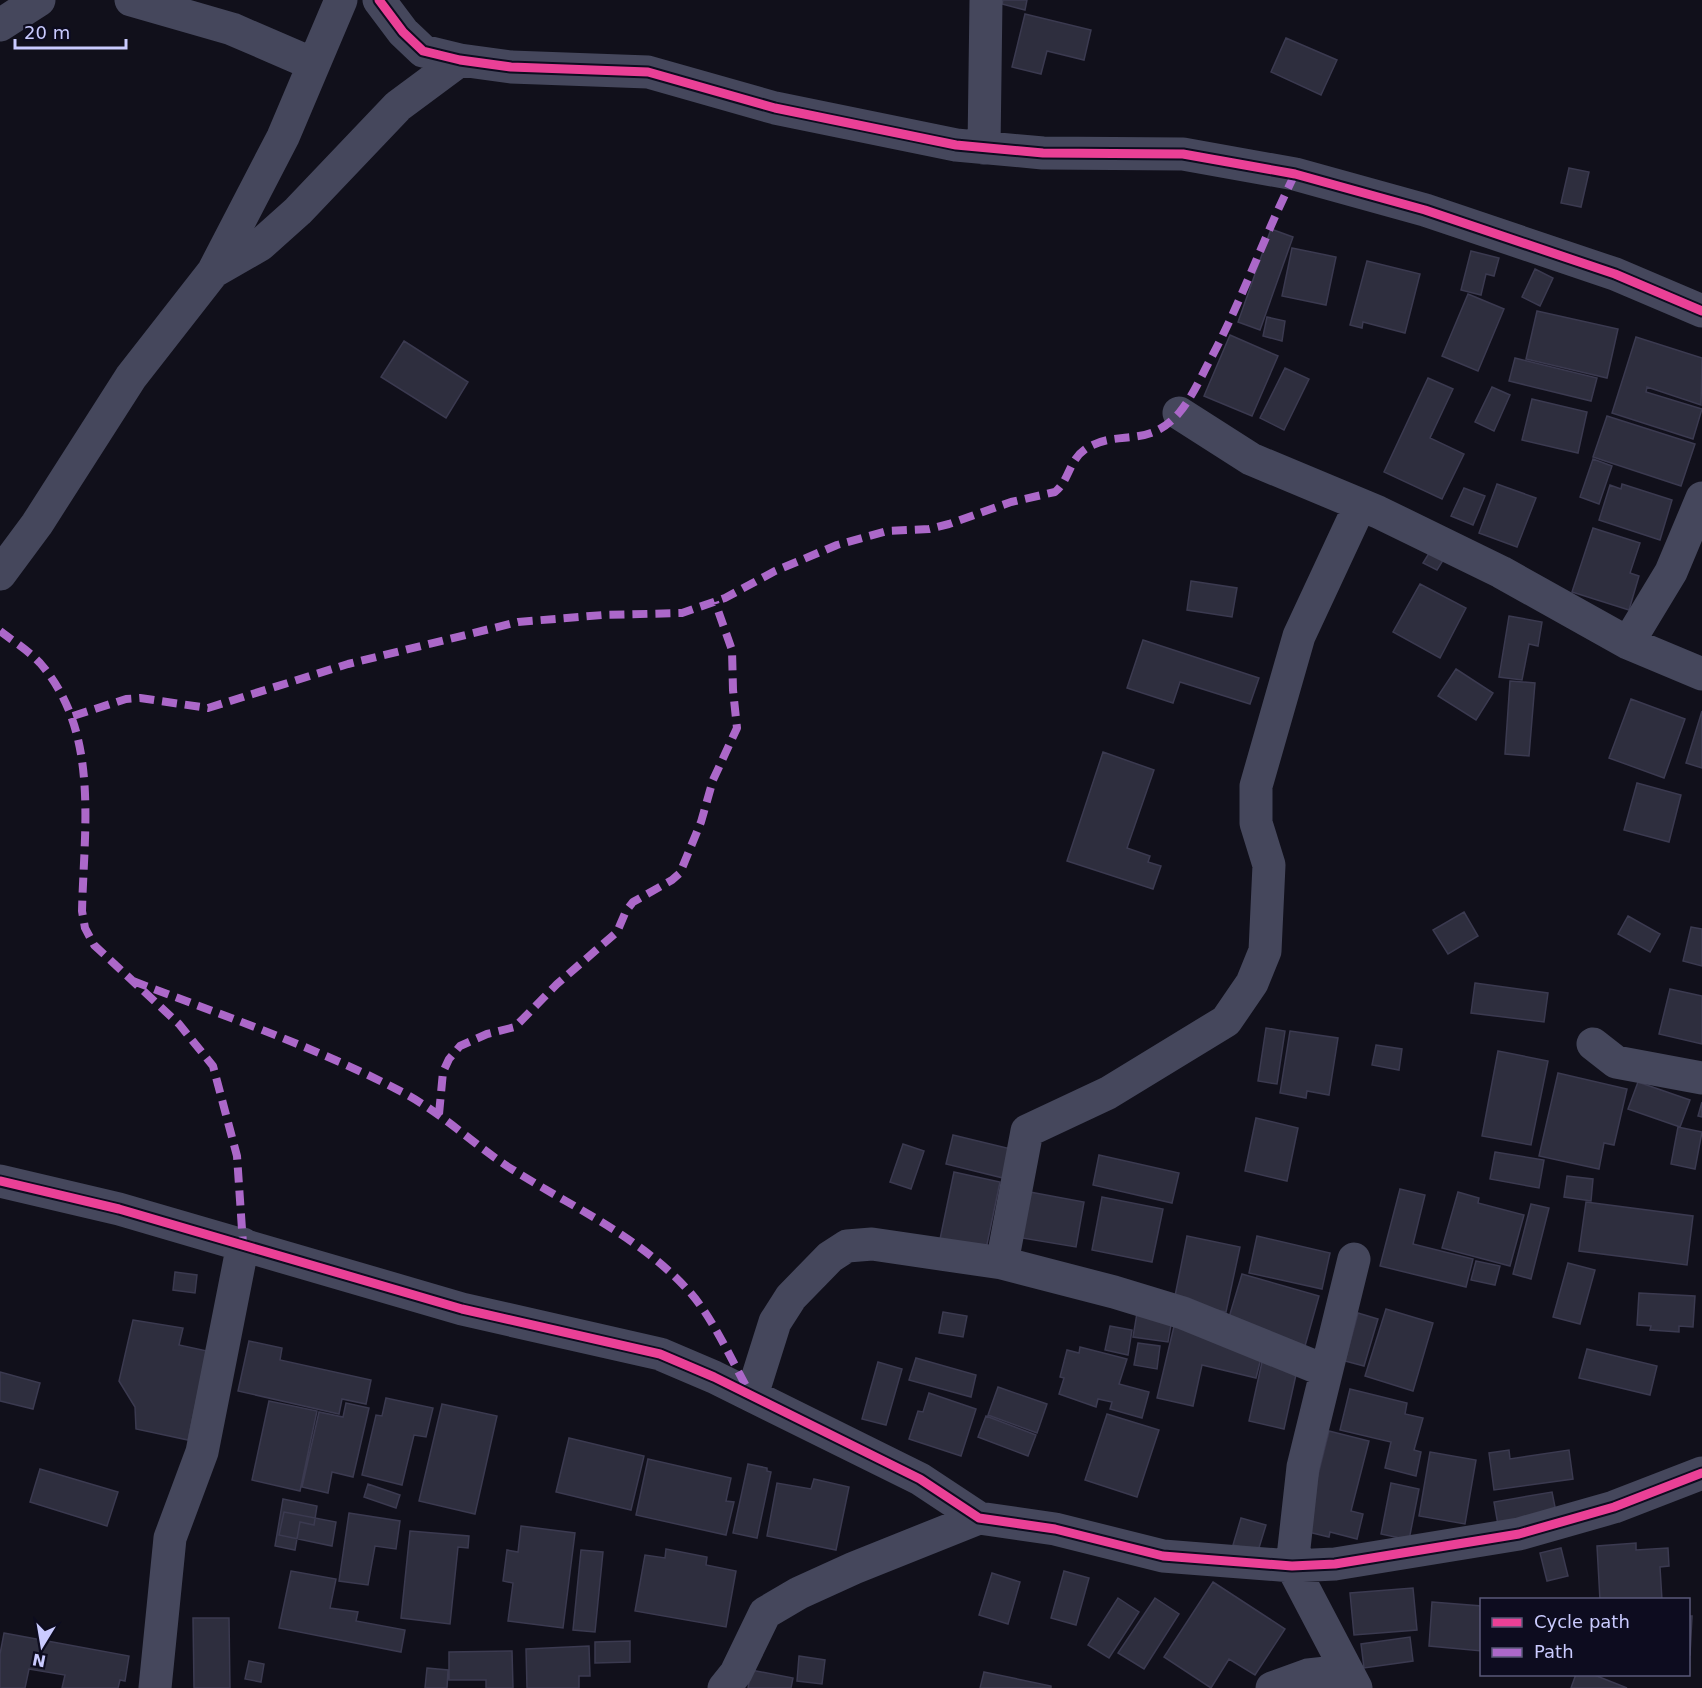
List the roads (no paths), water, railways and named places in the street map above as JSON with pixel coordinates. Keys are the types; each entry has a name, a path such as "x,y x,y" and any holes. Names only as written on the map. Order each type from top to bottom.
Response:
{"street":[{"path":"0,25 39,0"},
{"path":"131,0 232,29 313,64"},
{"path":"0,574 37,524 131,377 213,272 283,136 341,0"},
{"path":"380,0 403,32 423,51 460,60 512,67 648,72 774,108 956,145 1043,153 1183,154 1295,174 1425,210 1616,274 1702,311"},
{"path":"984,148 986,0"},
{"path":"213,272 260,245 298,211 398,106 460,60"},
{"path":"1179,413 1251,459 1360,505 1501,572 1628,643 1702,674"},
{"path":"1628,643 1671,572 1702,498"},
{"path":"1002,1263 1027,1131 1108,1093 1226,1021 1252,983 1265,951 1269,865 1256,823 1256,786 1299,636 1360,505"},
{"path":"1593,1044 1616,1062 1702,1078"},
{"path":"0,1181 119,1209 462,1309 660,1354 752,1395 920,1479 979,1518 1055,1529 1163,1556 1292,1566 1335,1564 1519,1534 1614,1507 1702,1473"},
{"path":"155,1688 170,1538 202,1452 243,1244"},
{"path":"752,1395 775,1322 791,1297 830,1257 847,1246 872,1244 1002,1263 1183,1313 1326,1371"},
{"path":"1351,1680 1292,1566 1304,1467 1354,1258"},
{"path":"724,1688 736,1673 765,1613 799,1593 854,1568 979,1518"},
{"path":"1272,1688 1308,1675 1351,1680"}]}
